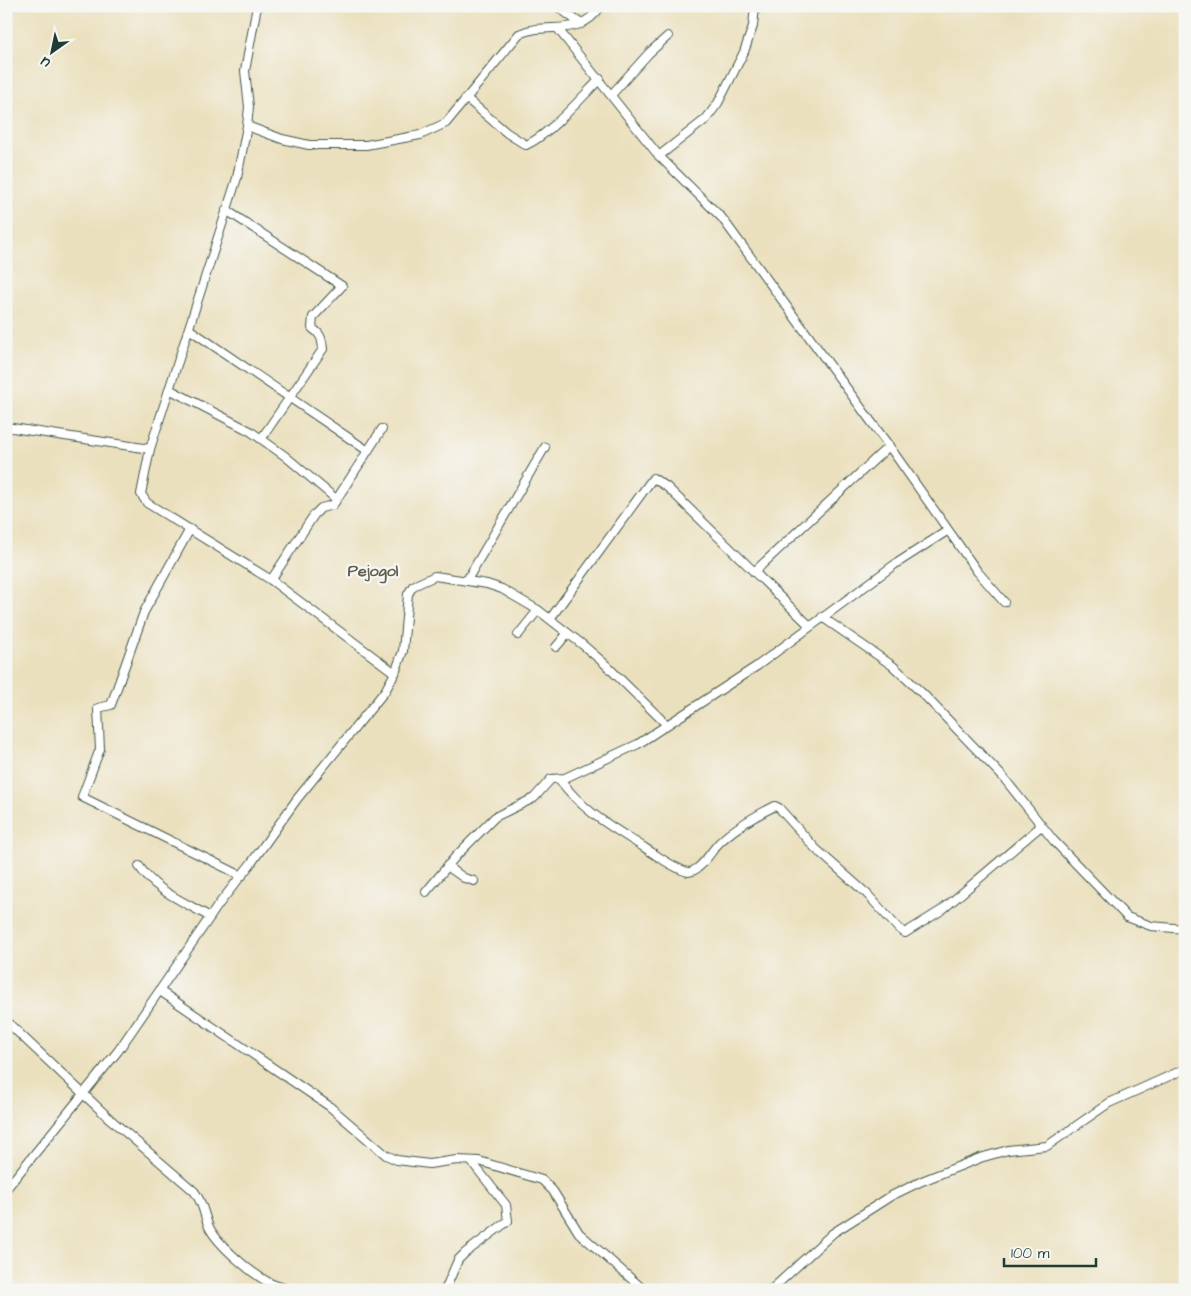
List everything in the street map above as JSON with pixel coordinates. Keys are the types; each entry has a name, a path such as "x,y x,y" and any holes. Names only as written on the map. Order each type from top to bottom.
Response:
{"street":[{"path":"257,6 246,71 249,107 247,126 237,178 150,449 141,494 147,503 271,580 395,673"},
{"path":"557,6 581,24"},
{"path":"247,126 282,139 309,145 366,144 420,135 446,123 519,34 535,30 558,29 590,21 601,6"},
{"path":"660,156 706,119 718,103 744,52 753,26 755,6"},
{"path":"558,29 660,156 722,218 889,446 947,531 977,571 1004,602"},
{"path":"612,94 649,53 668,36"},
{"path":"466,98 526,145 536,140 600,79"},
{"path":"226,210 342,286 313,317 312,328 319,332 323,349 261,439"},
{"path":"189,329 368,451"},
{"path":"169,389 261,439 285,456 336,499"},
{"path":"6,427 150,449"},
{"path":"271,580 314,515 321,508 332,507 382,429"},
{"path":"754,572 889,446"},
{"path":"467,580 545,447"},
{"path":"550,619 653,478 667,487 810,626"},
{"path":"190,528 144,612 111,705 98,708 100,750 82,797 242,876"},
{"path":"426,892 447,866 495,816 531,800 550,780 559,779 634,746 757,666 894,565 947,531"},
{"path":"6,1189 118,1051 210,917 297,799 385,691 395,673 403,651 408,594 413,586 435,576 467,580 502,589 538,610 605,664 666,724"},
{"path":"518,635 538,610"},
{"path":"822,617 893,666 912,684 1003,777 1041,826 1127,917 1151,926 1185,929"},
{"path":"556,647 567,634"},
{"path":"559,779 576,801 593,816 662,859 688,872 697,869 720,842 775,806 779,808 820,854 867,894 898,928 905,932 942,910 1041,826"},
{"path":"138,866 145,877 155,886 210,917"},
{"path":"447,866 464,878 474,882"},
{"path":"160,990 329,1106 386,1155 397,1160 429,1164 457,1160 471,1161 534,1177 548,1184 579,1233 644,1290"},
{"path":"6,1021 84,1095 194,1191 199,1197 210,1228 222,1244 271,1283 289,1290"},
{"path":"771,1290 833,1233 891,1196 922,1181 980,1158 1008,1150 1047,1146 1109,1103 1185,1070"},
{"path":"445,1290 458,1260 464,1253 508,1221 506,1205 471,1161"}],"district":[{"name":"Pejogol","path":"373,571"}]}
